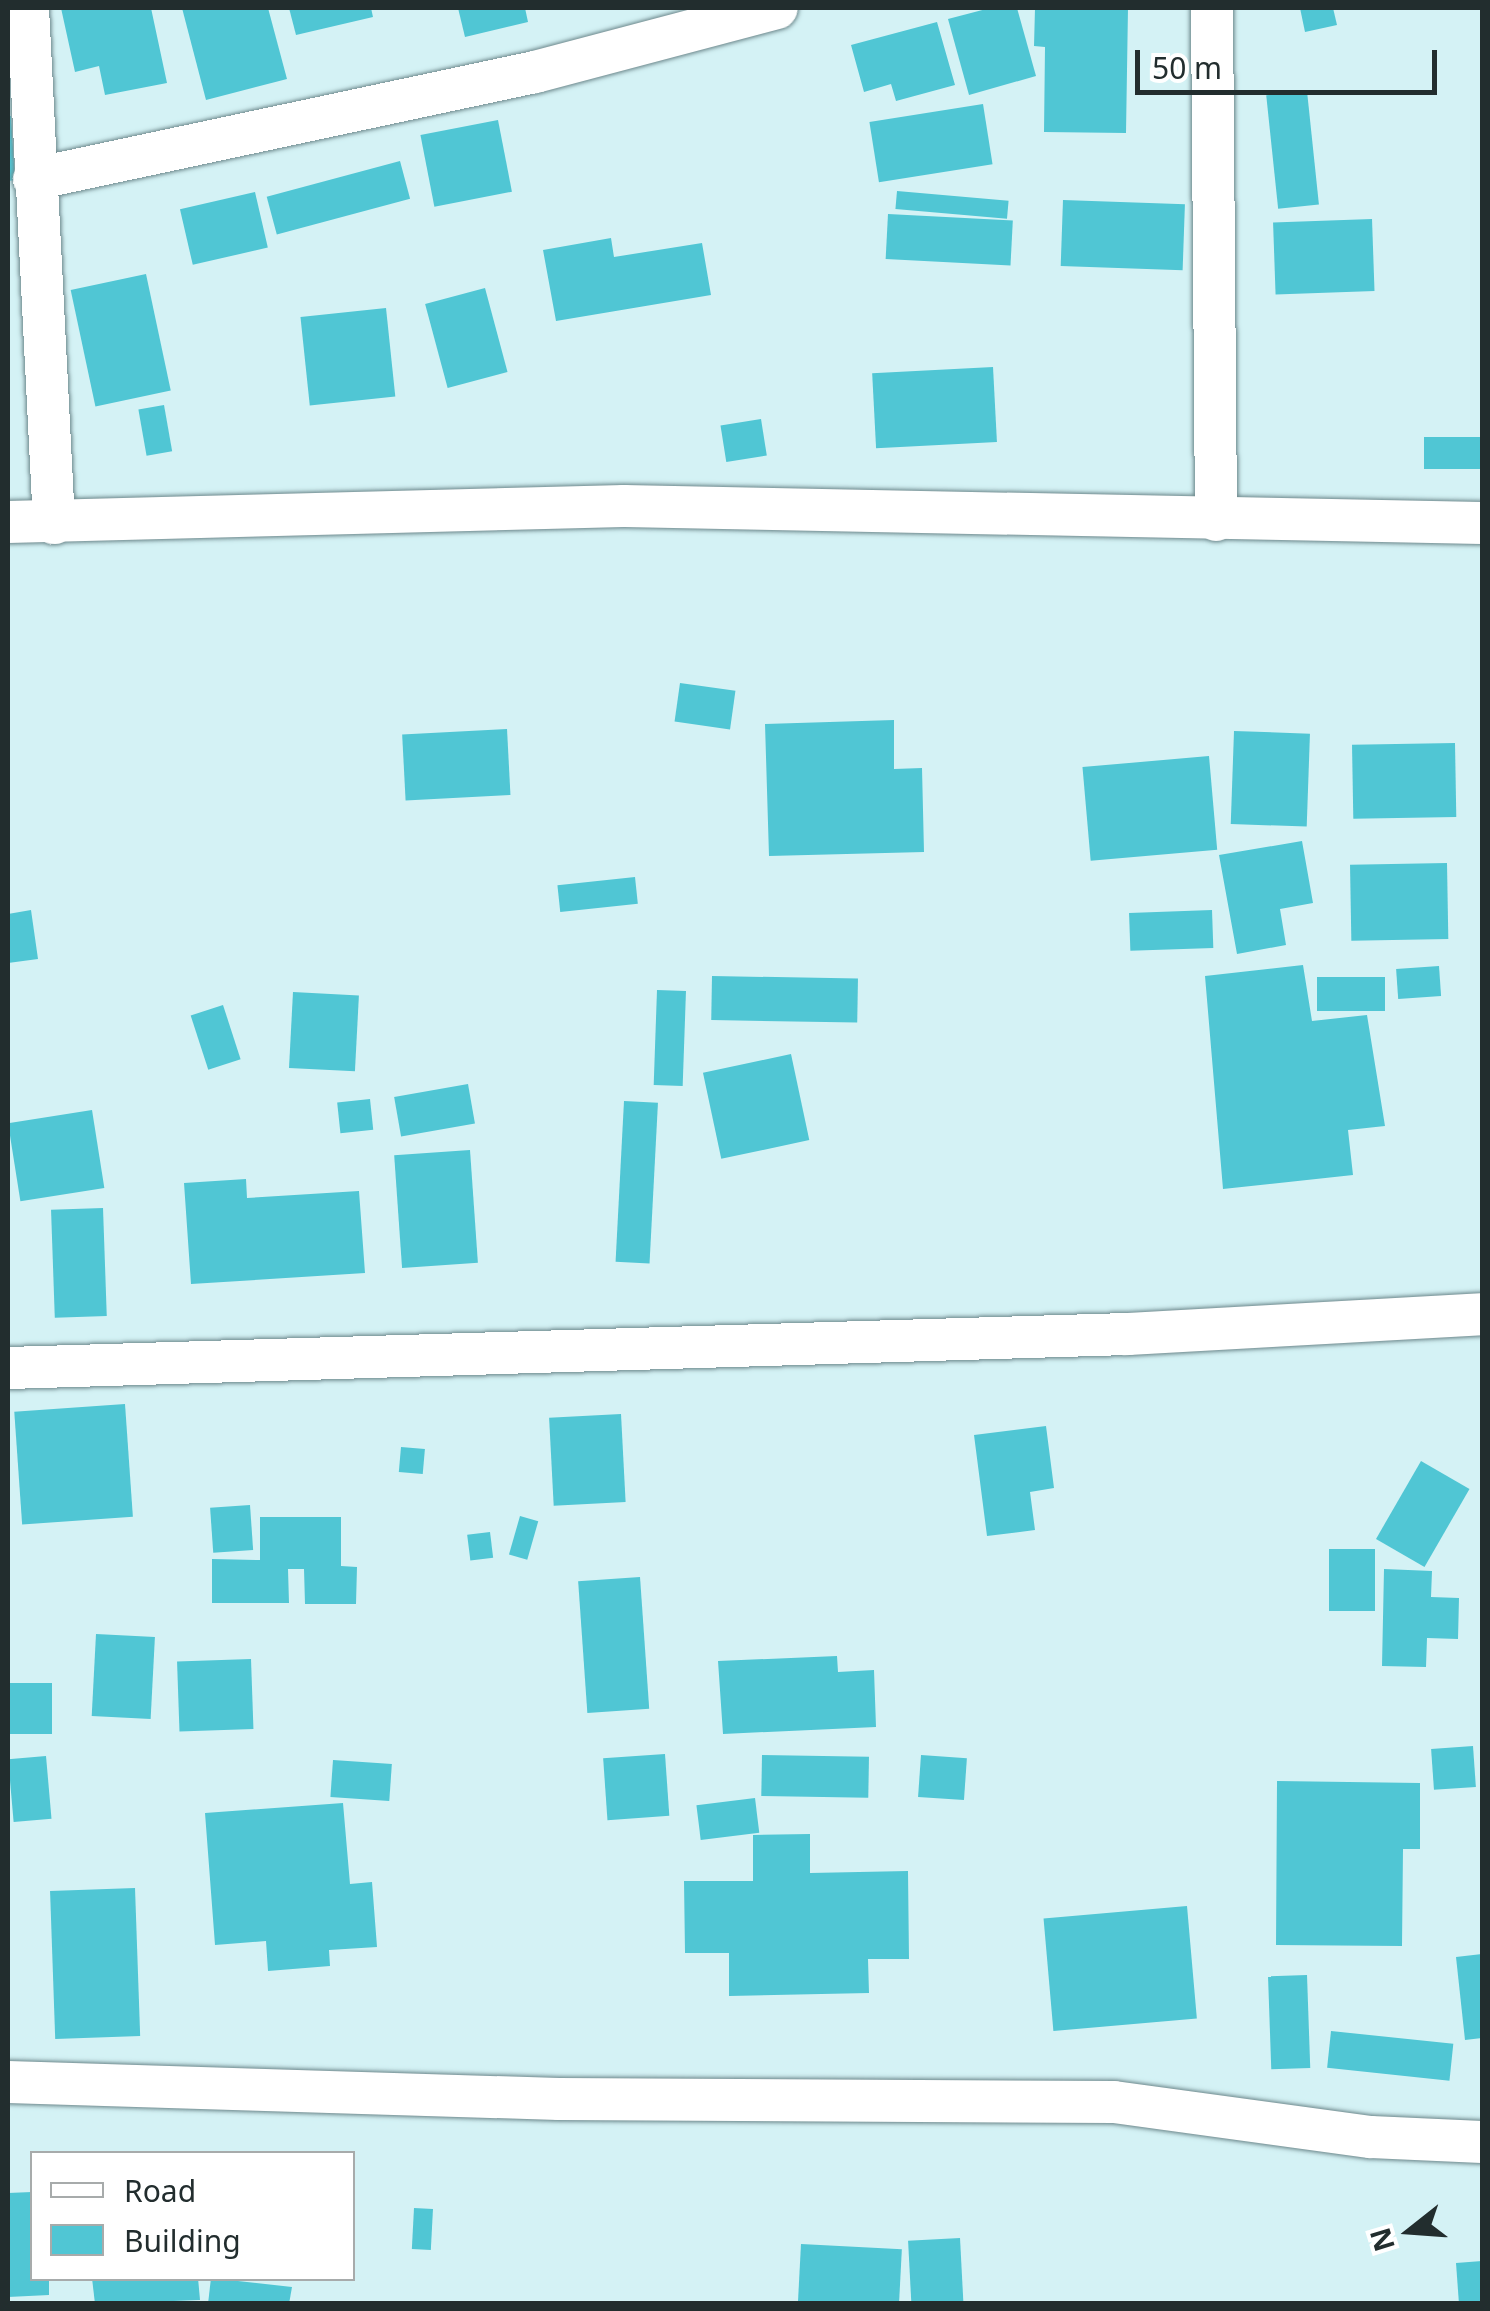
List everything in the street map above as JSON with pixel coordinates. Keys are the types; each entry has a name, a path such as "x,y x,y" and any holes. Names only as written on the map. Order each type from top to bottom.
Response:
{"street":[{"path":"28,8 54,523"},
{"path":"34,179 535,72 778,8"},
{"path":"1212,8 1216,520"},
{"path":"8,522 624,506 1482,523"},
{"path":"8,1368 1126,1334 1482,1314"},
{"path":"8,2082 559,2099 1114,2102 1371,2137 1482,2142"}],"building":[{"path":"61,8 151,8 167,83 105,95 99,66 75,72"},
{"path":"182,8 268,8 287,79 206,100"},
{"path":"289,8 371,8 373,17 296,35"},
{"path":"458,8 525,8 528,22 465,37"},
{"path":"990,8 1017,8 1036,76 969,95 948,19"},
{"path":"1035,8 1128,8 1126,133 1044,132 1045,47 1034,46"},
{"path":"1300,8 1333,8 1337,25 1305,32"},
{"path":"937,22 955,85 896,101 891,84 864,92 851,45"},
{"path":"1307,91 1319,204 1278,209 1266,95"},
{"path":"983,104 993,164 879,182 869,122"},
{"path":"8,116 15,180 8,181"},
{"path":"498,120 512,192 434,207 420,135"},
{"path":"400,161 410,199 277,234 267,197"},
{"path":"897,191 1009,201 1007,219 895,209"},
{"path":"255,192 268,248 193,265 180,209"},
{"path":"1063,200 1185,204 1183,270 1061,266"},
{"path":"888,214 1013,221 1010,265 886,259"},
{"path":"1372,219 1375,291 1276,294 1273,222"},
{"path":"611,238 614,257 702,243 711,295 556,321 543,250"},
{"path":"146,274 171,390 95,406 71,290"},
{"path":"485,288 508,372 448,388 425,304"},
{"path":"386,308 395,397 310,406 300,317"},
{"path":"993,367 997,442 876,448 872,373"},
{"path":"164,405 172,451 147,456 138,410"},
{"path":"761,419 767,456 726,462 721,425"},
{"path":"1424,437 1482,437 1482,469 1424,469"},
{"path":"680,683 735,691 730,729 675,722"},
{"path":"894,720 894,769 922,768 924,852 769,856 765,724"},
{"path":"507,729 510,795 406,800 402,734"},
{"path":"1234,731 1310,734 1307,827 1231,824"},
{"path":"1455,743 1456,817 1353,819 1352,745"},
{"path":"1209,756 1217,850 1091,861 1082,767"},
{"path":"1302,841 1313,903 1280,909 1286,945 1237,954 1219,855"},
{"path":"1447,863 1448,939 1351,941 1350,865"},
{"path":"635,877 638,904 560,912 557,885"},
{"path":"31,910 38,959 8,963 8,914"},
{"path":"1212,910 1213,948 1130,951 1129,913"},
{"path":"1303,965 1312,1021 1367,1015 1385,1126 1348,1130 1353,1175 1223,1189 1205,976"},
{"path":"1439,966 1441,996 1398,999 1396,969"},
{"path":"712,976 858,979 857,1023 711,1020"},
{"path":"1317,977 1385,977 1385,1011 1317,1011"},
{"path":"657,990 686,991 683,1086 654,1085"},
{"path":"293,992 359,995 355,1071 289,1068"},
{"path":"223,1005 241,1059 208,1070 191,1016"},
{"path":"791,1054 809,1140 721,1159 703,1073"},
{"path":"468,1084 475,1123 401,1136 394,1097"},
{"path":"370,1099 373,1130 340,1133 337,1102"},
{"path":"624,1101 658,1103 650,1264 616,1262"},
{"path":"92,1110 104,1188 20,1201 8,1123"},
{"path":"470,1150 478,1263 402,1268 394,1155"},
{"path":"246,1179 247,1198 359,1191 365,1273 191,1284 184,1183"},
{"path":"103,1208 107,1316 55,1318 51,1210"},
{"path":"125,1404 133,1517 22,1524 14,1412"},
{"path":"621,1414 626,1502 554,1506 549,1418"},
{"path":"1046,1426 1054,1488 1030,1492 1035,1530 987,1536 974,1435"},
{"path":"401,1447 425,1449 423,1474 399,1472"},
{"path":"1421,1461 1469,1489 1424,1567 1376,1539"},
{"path":"250,1505 253,1550 213,1553 210,1508"},
{"path":"520,1516 538,1521 527,1560 509,1554"},
{"path":"260,1517 341,1517 341,1566 357,1567 356,1604 305,1604 304,1569 288,1569 289,1603 212,1603 212,1559 260,1560"},
{"path":"490,1532 493,1558 470,1561 467,1535"},
{"path":"1329,1549 1375,1549 1375,1611 1329,1611"},
{"path":"1384,1569 1432,1571 1431,1597 1459,1598 1458,1639 1427,1638 1426,1667 1382,1666"},
{"path":"640,1577 649,1709 587,1713 578,1581"},
{"path":"96,1634 155,1637 151,1719 92,1716"},
{"path":"837,1656 838,1672 874,1670 876,1727 723,1734 718,1661"},
{"path":"251,1659 253,1729 179,1732 177,1662"},
{"path":"8,1683 52,1683 52,1734 8,1734"},
{"path":"1473,1746 1476,1787 1434,1790 1431,1749"},
{"path":"665,1754 669,1816 607,1820 603,1758"},
{"path":"762,1755 869,1757 868,1798 761,1796"},
{"path":"921,1755 967,1758 964,1800 918,1797"},
{"path":"46,1756 51,1819 14,1822 8,1759"},
{"path":"333,1760 392,1764 389,1801 330,1797"},
{"path":"1277,1781 1420,1783 1420,1849 1403,1849 1402,1946 1276,1945"},
{"path":"755,1798 759,1833 701,1840 696,1805"},
{"path":"343,1803 350,1884 372,1882 377,1947 329,1950 330,1966 268,1971 266,1941 215,1945 205,1813"},
{"path":"810,1834 810,1873 908,1871 909,1959 868,1959 869,1993 729,1996 729,1953 685,1953 684,1881 753,1881 753,1835"},
{"path":"135,1888 140,2036 55,2039 50,1891"},
{"path":"1187,1906 1197,2019 1053,2031 1044,1919"},
{"path":"1482,1954 1482,2038 1465,2040 1456,1957"},
{"path":"1307,1975 1310,2068 1271,2069 1268,1976"},
{"path":"1331,2031 1453,2044 1449,2081 1327,2068"},
{"path":"30,2192 30,2281 49,2281 49,2295 8,2297 8,2193"},
{"path":"414,2208 433,2209 431,2250 412,2249"},
{"path":"960,2238 963,2304 911,2304 908,2241"},
{"path":"801,2244 902,2249 899,2304 798,2304"},
{"path":"1482,2261 1482,2304 1459,2304 1456,2263"},
{"path":"92,2281 198,2281 200,2300 95,2304"},
{"path":"211,2281 292,2287 289,2304 208,2304"}]}
